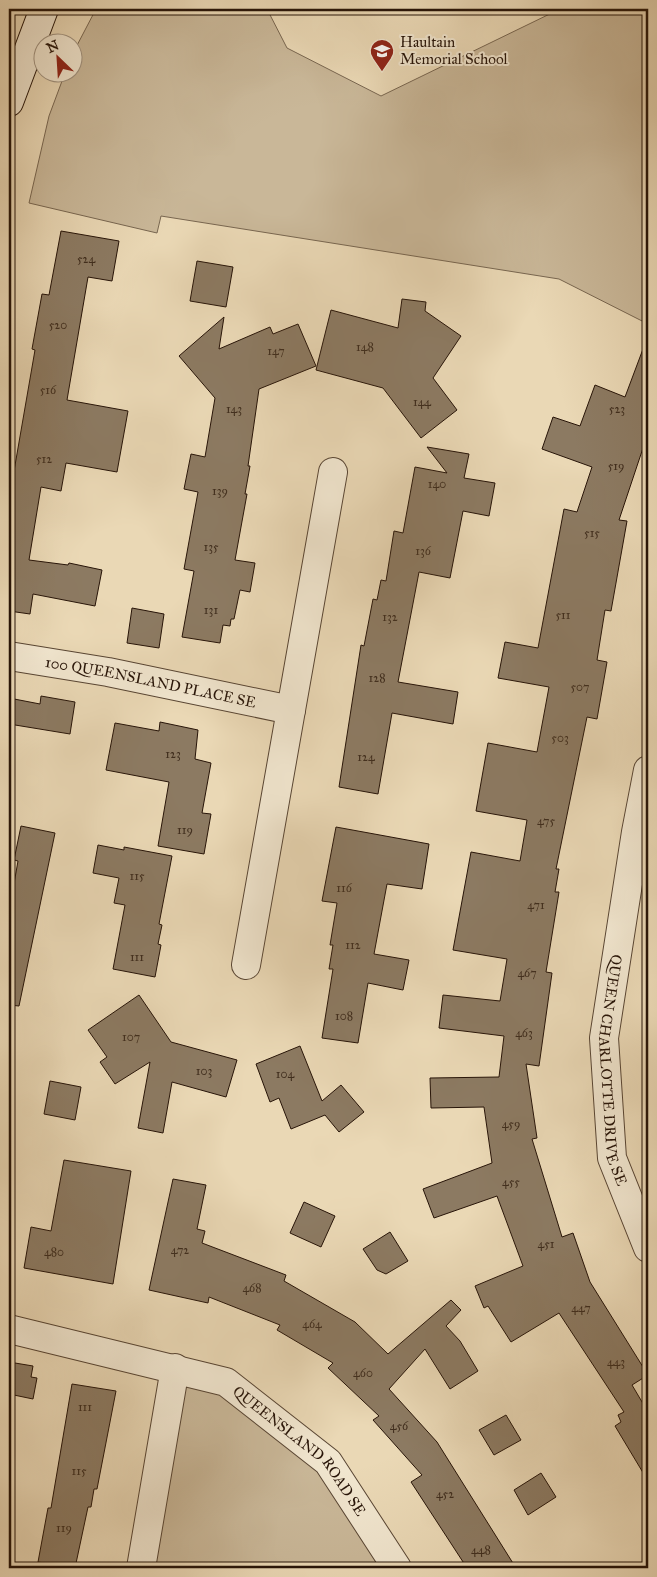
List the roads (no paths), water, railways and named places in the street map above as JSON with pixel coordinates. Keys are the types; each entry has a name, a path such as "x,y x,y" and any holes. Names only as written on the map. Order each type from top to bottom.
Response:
{"street":[{"path":"9,102 44,9"},
{"path":"246,965 333,472"},
{"name":"100 QUEENSLAND PLACE SE","path":"9,656 108,672 291,710"},
{"name":"QUEEN CHARLOTTE DRIVE SE","path":"648,770 642,833 604,1038 612,1158 648,1248"},
{"name":"QUEENSLAND ROAD SE","path":"9,1329 226,1382 328,1462 397,1568"},
{"path":"141,1568 175,1368"}],"place":[{"name":"Haultain Memorial School","path":"382,72"}]}
